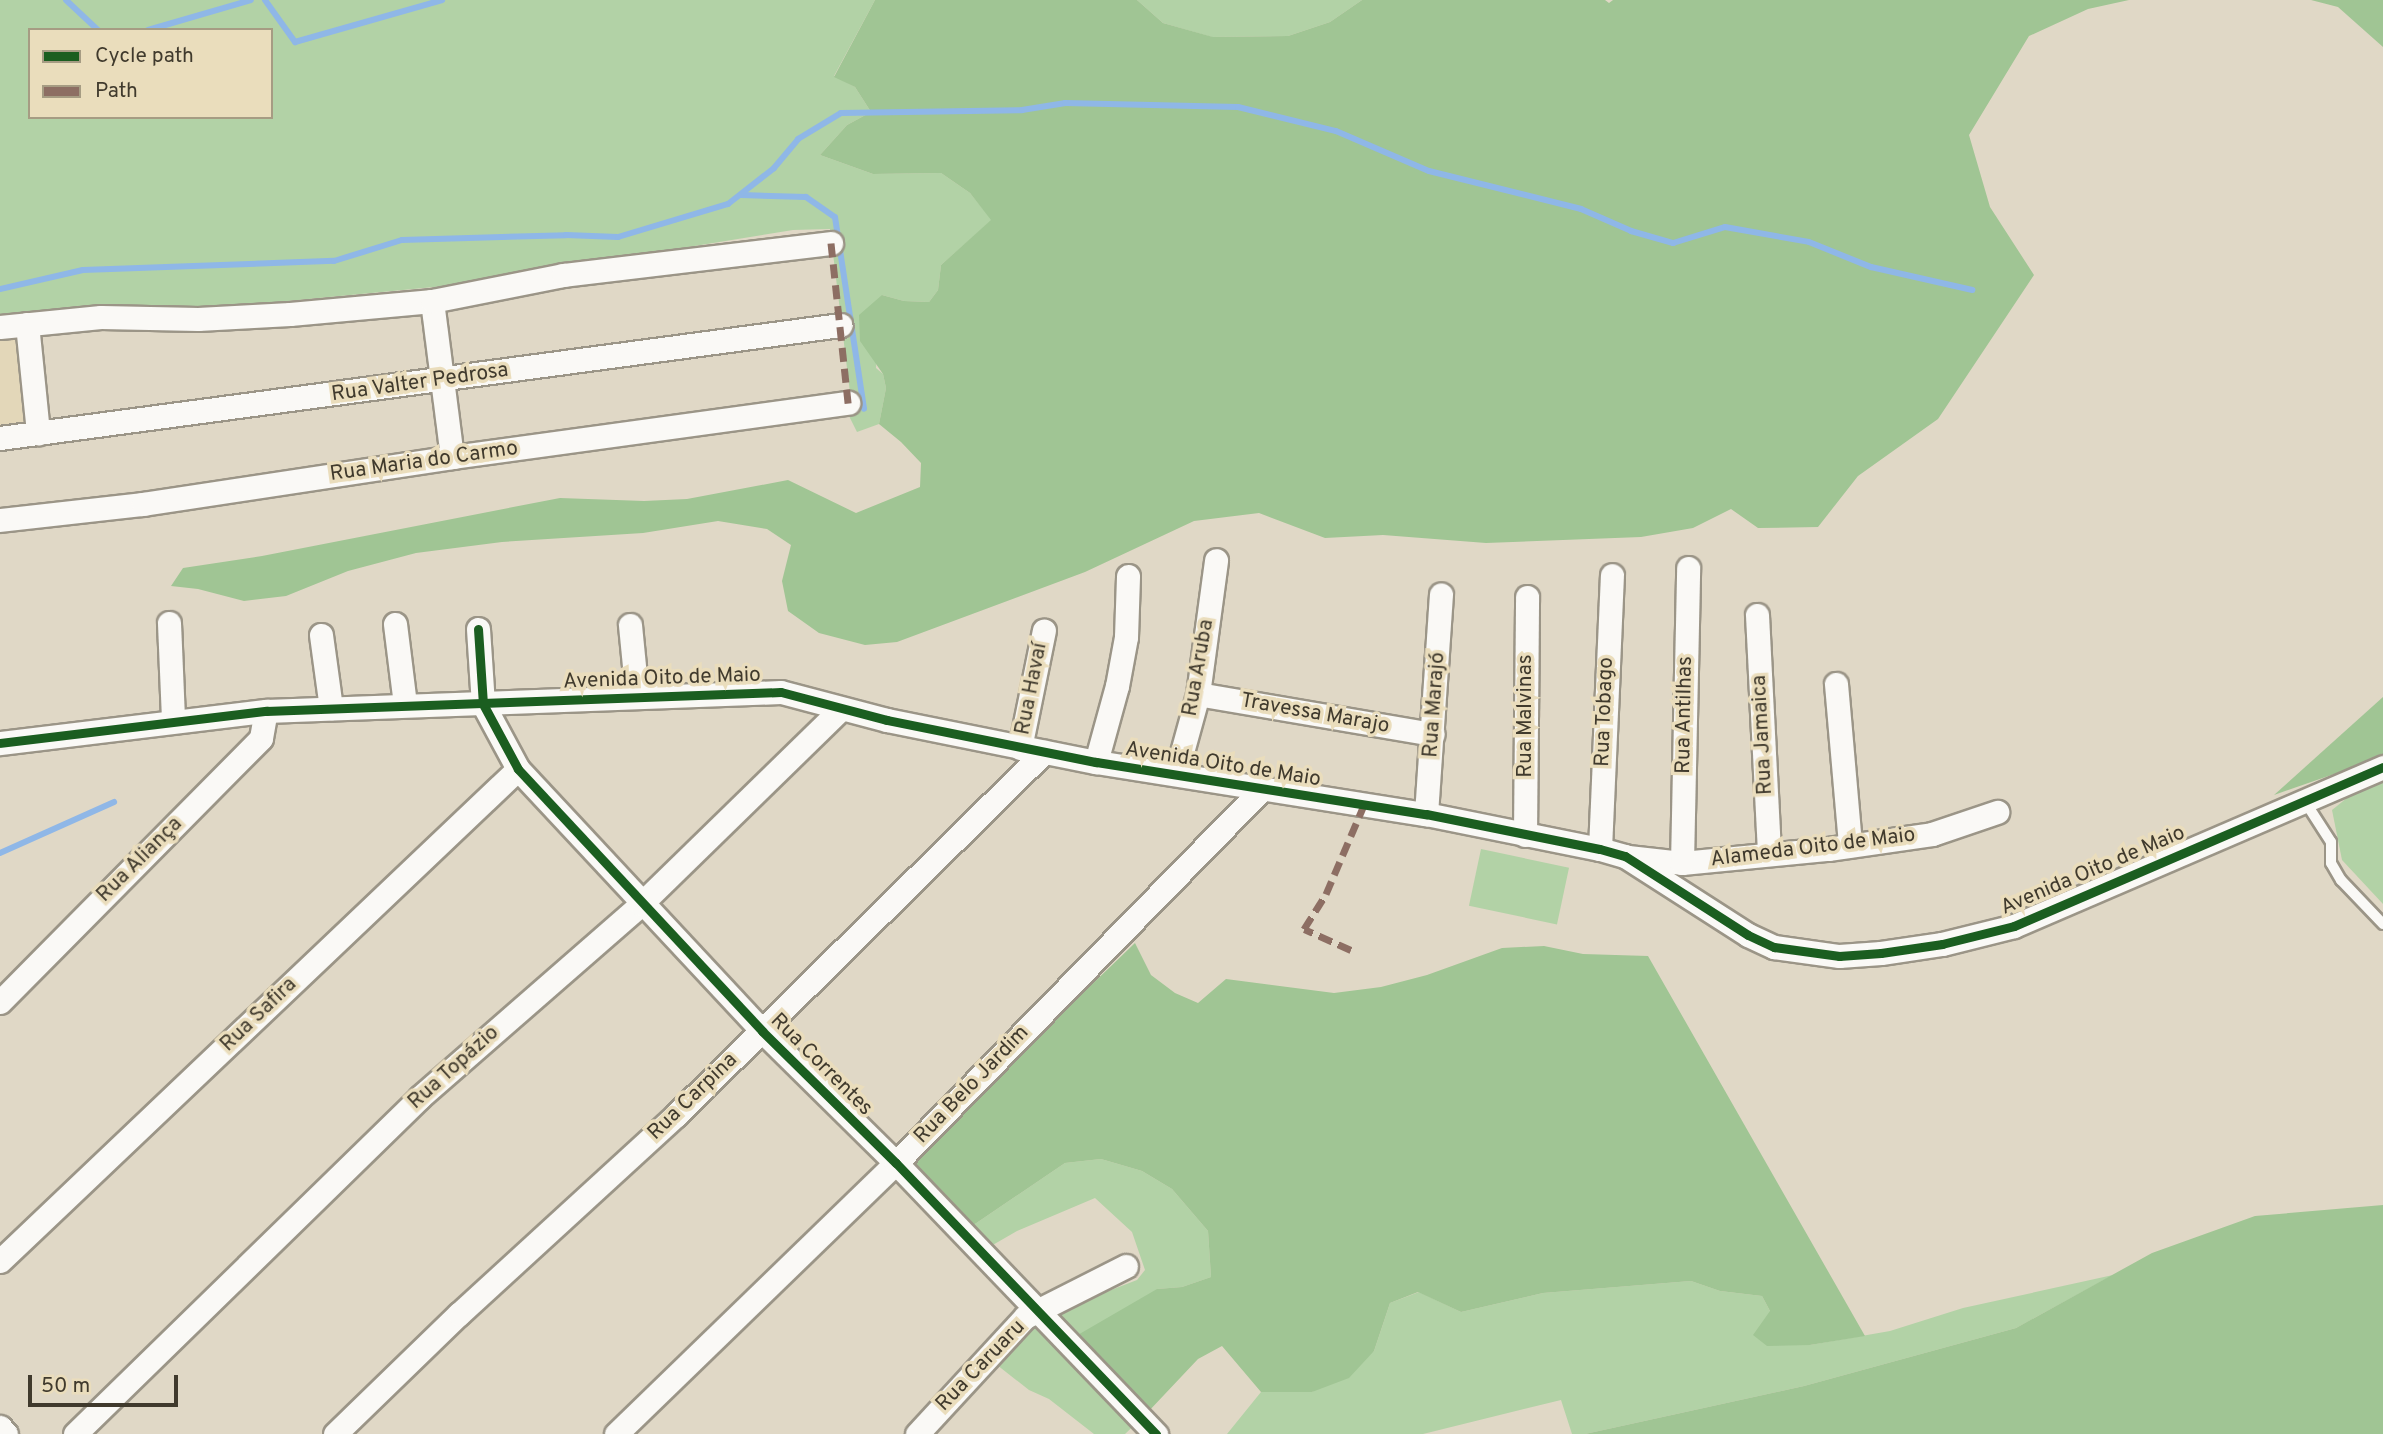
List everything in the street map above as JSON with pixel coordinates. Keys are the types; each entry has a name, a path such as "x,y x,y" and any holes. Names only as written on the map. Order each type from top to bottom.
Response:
{"street":[{"path":"0,327 101,317 198,318 290,314 432,301 563,275 831,243"},
{"path":"432,301 452,457"},
{"path":"27,324 38,433"},
{"name":"Rua Valter Pedrosa","path":"0,439 840,326"},
{"name":"Rua Maria do Carmo","path":"0,520 144,504 452,457 848,403"},
{"name":"Rua Aruba","path":"1176,774 1198,694 1216,560"},
{"name":"Rua Antilhas","path":"1682,863 1688,568"},
{"name":"Rua Tobago","path":"1600,849 1612,575"},
{"path":"1096,762 1126,636 1128,576"},
{"name":"Rua Marajó","path":"1426,814 1441,595"},
{"name":"Rua Malvinas","path":"1525,835 1527,597"},
{"name":"Rua Jamaica","path":"1757,615 1769,855"},
{"path":"169,623 173,720"},
{"path":"395,624 405,704"},
{"path":"630,625 637,697"},
{"path":"478,629 483,704"},
{"name":"Rua Havaí","path":"1020,748 1044,630"},
{"path":"321,635 331,708"},
{"path":"1836,684 1850,845"},
{"name":"Avenida Oito de Maio","path":"0,743 173,720 266,711 771,692 800,696 841,709 1020,748 1426,814 1600,849 1625,856 1714,916 1774,947 1839,956 1942,944 2014,926 2090,896 2383,767"},
{"name":"Travessa Marajo","path":"1198,694 1433,734"},
{"name":"Rua Correntes","path":"483,704 518,769 641,904 762,1031 1039,1310 1156,1434"},
{"name":"Rua Topázio","path":"75,1434 420,1097 641,904 841,709"},
{"name":"Rua Aliança","path":"0,1002 261,738 266,711"},
{"name":"Rua Carpina","path":"335,1434 459,1314 677,1115 1044,752"},
{"name":"Rua Safira","path":"0,1261 518,769"},
{"name":"Rua Belo Jardim","path":"616,1434 896,1163 1262,789"},
{"name":"Alameda Oito de Maio","path":"1625,856 1682,863 1769,855 1932,834 1997,812"},
{"name":"Rua Caruaru","path":"917,1434 1026,1317 1126,1266"},
{"path":"0,1427 6,1434"}],"lane":[{"path":"2304,800 2331,842 2332,863 2341,880 2383,924"}],"shaded area":[{"path":"22,334 31,426 0,429 0,337"}],"green space":[{"path":"0,0 875,0 834,76 855,87 871,112 847,125 820,155 873,174 941,173 970,193 992,220 941,265 938,290 929,302 904,301 882,295 876,368 883,374 886,388 879,424 857,432 847,412 852,409 830,229 793,230 455,285 172,312 0,316"},
{"path":"875,0 1137,0 1163,23 1213,37 1288,36 1330,22 1362,0 1605,0 1609,3 1613,0 2129,0 2088,9 2029,36 1969,135 1990,207 2034,275 1938,419 1858,476 1818,527 1758,528 1731,509 1693,528 1641,537 1486,543 1383,535 1325,538 1259,513 1194,521 1085,572 897,642 865,645 819,633 788,611 782,581 791,545 767,529 718,521 643,533 502,542 416,553 348,571 286,596 244,601 198,589 171,586 183,568 262,556 560,498 644,501 687,499 788,480 856,513 920,487 921,463 879,424 886,388 883,374 860,341 859,315 882,295 904,301 929,302 938,290 941,265 991,220 970,193 941,173 873,174 820,155 847,125 871,112 855,87 834,77"},
{"path":"1137,0 1362,0 1330,22 1288,36 1212,37 1163,23"},
{"path":"2311,0 2383,0 2383,47 2338,7"},
{"path":"2383,697 2383,757 2274,795"},
{"path":"2383,769 2383,904 2342,860 2332,810"},
{"path":"1481,849 1569,868 1557,924 1469,906"},
{"path":"1135,943 1151,975 1175,993 1198,1003 1226,979 1334,993 1381,987 1427,975 1502,948 1544,946 1583,954 1648,956 1865,1336 1810,1345 1767,1346 1753,1335 1770,1311 1762,1296 1720,1291 1691,1281 1543,1293 1461,1312 1418,1292 1390,1303 1374,1351 1349,1378 1312,1392 1261,1392 1222,1346 1198,1359 1147,1413 1076,1336 1157,1289 1182,1287 1211,1277 1208,1231 1172,1189 1142,1171 1101,1159 1065,1163 972,1226 907,1162"},
{"path":"1101,1159 1142,1171 1172,1189 1208,1231 1211,1277 1182,1287 1157,1289 1147,1413 1125,1434 1094,1434 1049,1399 1029,1390 992,1361 1031,1321 1137,1280 1145,1270 1132,1232 1095,1198 1017,1231 991,1246 972,1226 1065,1163"},
{"path":"2383,1205 2383,1434 1585,1434 1804,1386 2016,1328 2152,1253 2255,1216"},
{"path":"2113,1275 2016,1328 1804,1386 1585,1434 1572,1434 1561,1400 1423,1434 1227,1434 1261,1392 1312,1392 1374,1351 1390,1303 1419,1292 1461,1312 1543,1293 1691,1281 1720,1291 1762,1296 1770,1311 1810,1345 1890,1331 1963,1308"}],"waterway":[{"path":"66,0 96,28"},
{"path":"155,28 251,0"},
{"path":"265,0 295,42 442,0"},
{"path":"0,289 83,270 334,261 402,240 566,235 618,237 728,204 774,168 798,139 841,113 1022,110 1065,103 1238,107 1336,131 1429,171 1581,209 1631,231 1673,243 1725,227 1809,242 1871,267 1972,290"},
{"path":"741,195 806,197 835,217 864,409"},
{"path":"0,853 114,802"}],"marked path":[{"path":"831,243 848,403"},
{"path":"1351,950 1304,929 1326,894 1364,805"}],"cycle path":[{"path":"478,629 483,704 518,769 762,1031 896,1163 1156,1434"},
{"path":"0,743 266,711 781,692 887,720 1096,762 1426,814 1600,849 1625,856 1748,935 1774,947 1839,956 1942,944 2014,926 2383,767"}]}
